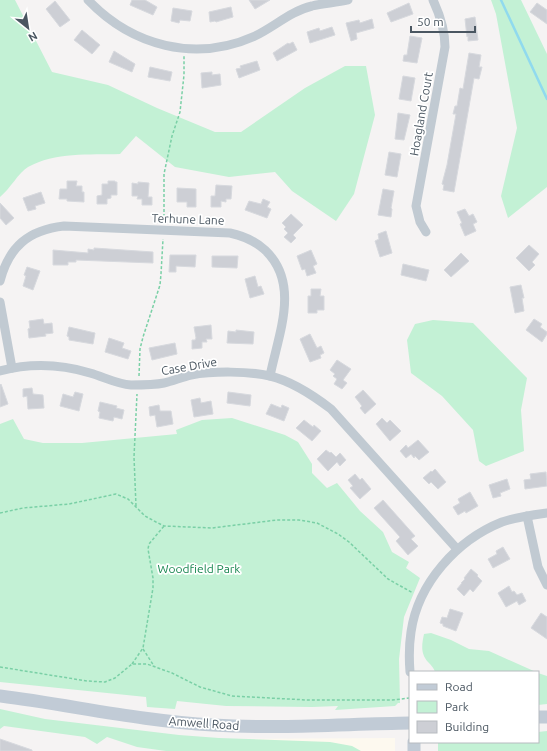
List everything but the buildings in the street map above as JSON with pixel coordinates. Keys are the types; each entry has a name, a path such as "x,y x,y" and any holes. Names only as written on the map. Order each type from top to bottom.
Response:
{"main road":[{"name":"Amwell Road","path":"0,696 152,719 212,725 271,727 409,723"}],"street":[{"path":"88,0 110,21 132,34 152,42 185,48 220,47 238,42 255,36 301,10 310,3 348,0"},
{"name":"Hoagland Court","path":"426,232 420,222 416,206 445,47 445,36 442,22 433,0"},
{"name":"Terhune Lane","path":"0,281 8,259 16,248 37,232 50,228 64,226 230,233 241,235 256,243 271,256 283,278 286,292 285,310 270,376"},
{"path":"0,302 12,368"},
{"name":"Case Drive","path":"0,371 12,368 42,365 59,366 84,371 126,384 138,385 164,383 191,375 213,373 231,372 270,376 300,388 331,409 457,549"},
{"path":"410,671 411,633 414,620 422,597 443,564 457,549 489,528 503,522 547,513"},
{"path":"527,516 538,567 547,585"}],"path":[{"path":"164,224 164,174 172,136 180,112 185,48"},
{"path":"138,378 140,349 161,280 163,236"},
{"path":"136,506 134,457 138,390"},
{"path":"0,512 23,508 69,504 116,494 128,499 146,516 164,526 212,528 278,520 300,520 317,523 338,534 349,542 388,579 422,597"},
{"path":"0,668 87,681 105,682 115,678 132,664 143,648 153,588 153,578 148,549 149,544 164,526"},
{"path":"143,648 154,666"},
{"path":"132,664 147,664 154,666 200,687 232,696 308,700 392,700 409,698"}],"shaded area":[{"path":"395,738 395,751 192,751 193,739"}],"green space":[{"path":"0,0 15,0 52,72 108,85 157,108 215,132 241,132 305,88 345,66 366,66 375,115 354,194 336,221 292,191 275,172 229,177 175,167 136,136 120,154 72,155 38,162 25,169 0,197"},
{"path":"491,0 521,0 547,54 547,187 508,218 501,196 517,128 496,14"},
{"path":"433,320 473,323 527,378 521,410 524,451 486,466 479,461 473,430 442,396 411,373 407,340 415,324"},
{"name":"Woodfield Park","path":"232,418 285,435 298,442 312,464 312,473 327,488 337,483 360,511 383,532 392,552 409,562 406,568 420,578 404,617 399,659 400,703 395,706 335,710 338,706 226,706 177,701 175,709 147,707 146,697 0,682 0,424 13,419 24,439 43,443 82,443 177,434 176,430 202,420"},
{"path":"431,633 451,640 469,649 489,651 534,671 435,671 425,659 422,648 424,634"},
{"path":"539,673 547,676 547,704 539,705"},
{"path":"0,709 45,719 179,735 330,742 352,746 361,751 166,751 137,747 107,737 97,744 85,737 4,726 0,729"},
{"path":"547,731 547,751 438,751 438,743 539,743 539,732"}],"waterway":[{"path":"501,0 547,99"}]}
